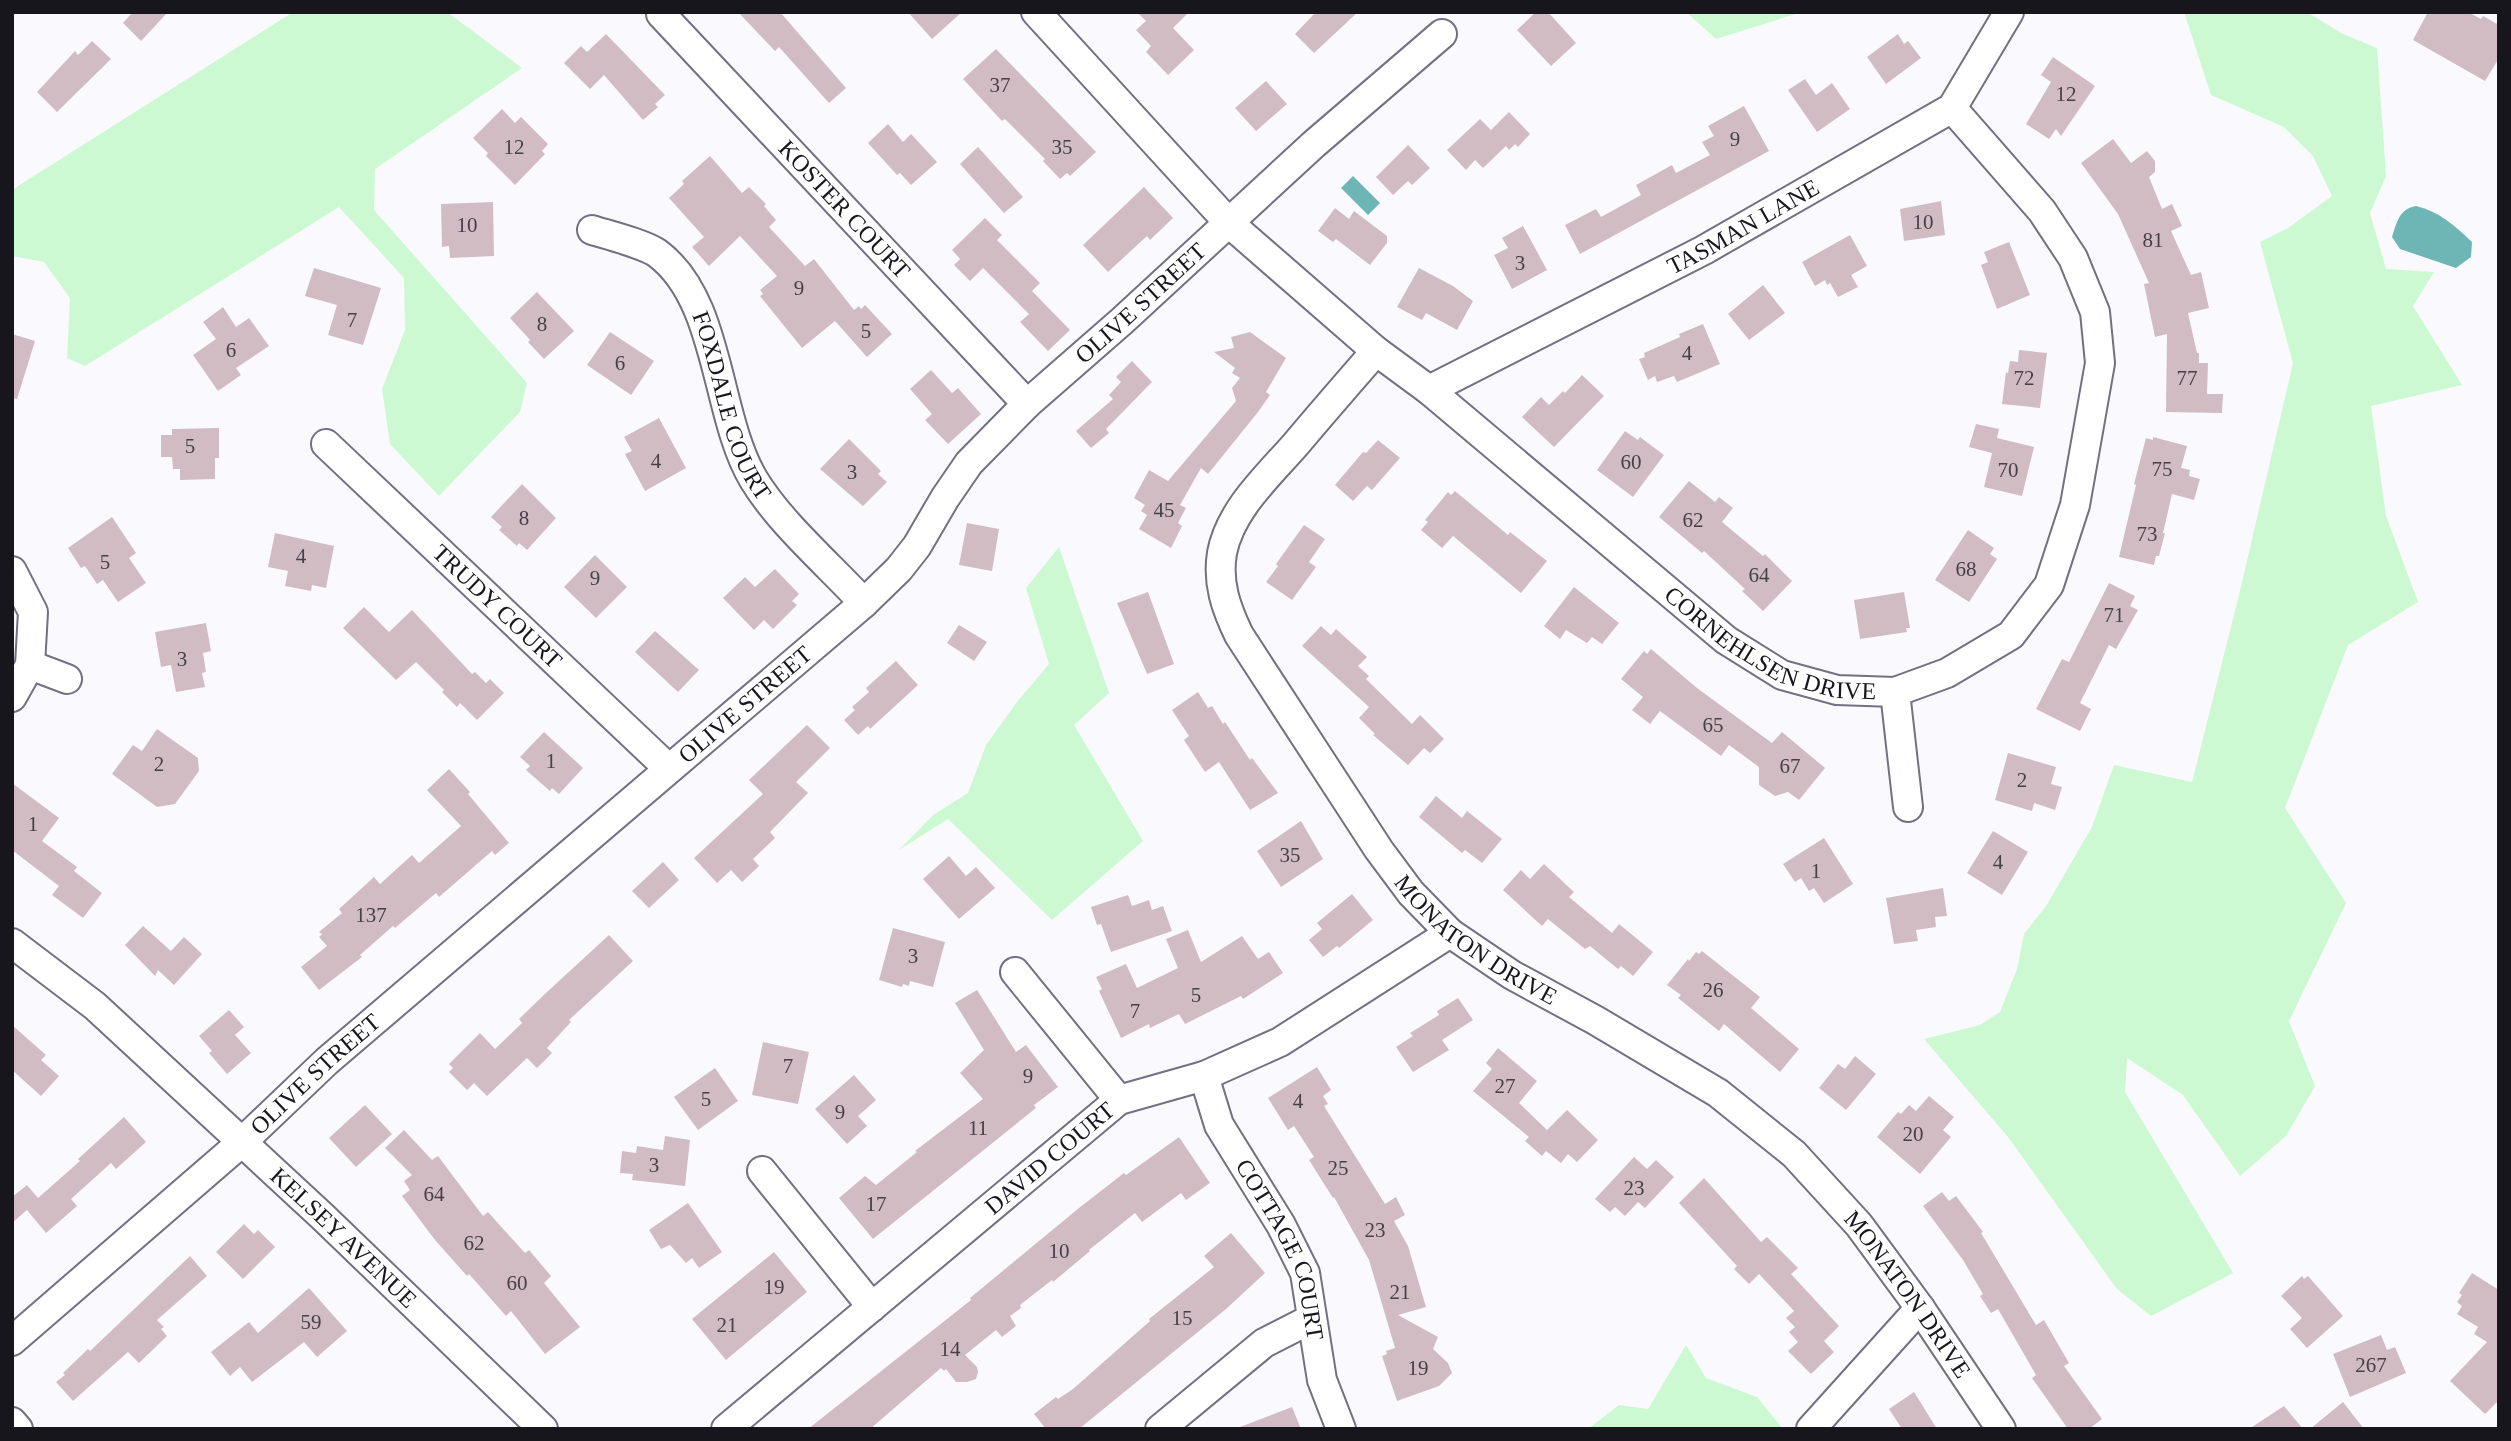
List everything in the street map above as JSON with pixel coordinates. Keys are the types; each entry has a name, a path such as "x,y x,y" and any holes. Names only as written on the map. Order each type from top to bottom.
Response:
{"street":[{"name":"CORNEHLSEN DRIVE","path":"1036,12 1229,223 1376,351 1429,390 1726,639 1782,675 1837,690 1895,692 1947,673 2011,635 2049,584 2075,505 2100,363 2095,312 2073,258 2042,211 1952,108"},
{"name":"TASMAN LANE","path":"1429,390 1704,250 1952,108 2009,12"},
{"name":"KOSTER COURT","path":"661,13 1027,404"},
{"name":"OLIVE STREET","path":"12,1341 242,1142 327,1061 864,603 899,569 917,546 969,463 1027,404 1122,321 1314,144 1443,34"},
{"name":"FOXDALE COURT","path":"592,230 656,252 683,280 698,311 718,368 740,447 753,479 773,506 864,603"},
{"name":"MONATON DRIVE","path":"1376,351 1251,496 1230,528 1222,553 1220,583 1226,609 1239,635 1379,850 1411,893 1450,933 1513,975 1718,1093 1794,1154 1859,1224 1920,1308 2001,1429"},
{"name":"TRUDY COURT","path":"326,444 668,768"},
{"path":"12,571 33,612 30,665 12,697"},
{"path":"30,665 67,680"},
{"path":"1895,692 1908,807"},
{"name":"DAVID COURT","path":"726,1429 1119,1100 1204,1076 1280,1042 1450,933"},
{"name":"KELSEY AVENUE","path":"13,944 95,1006 543,1429"},
{"path":"1015,972 1119,1100"},
{"name":"COTTAGE COURT","path":"1204,1076 1219,1125 1281,1225 1305,1273 1322,1380 1342,1429"},
{"path":"762,1171 872,1307"},
{"path":"1811,1429 1920,1308"},
{"path":"1160,1429 1264,1343 1311,1319"},
{"path":"12,1422 18,1429"}],"green space":[{"path":"293,12 447,12 522,68 375,169 374,210 527,383 520,412 439,496 390,444 382,389 405,330 404,278 339,207 85,366 67,358 70,298 44,262 12,256 12,191"},
{"path":"1686,12 1802,12 1716,39"},
{"path":"2184,12 2307,12 2341,33 2377,48 2386,176 2370,213 2386,269 2434,272 2413,306 2462,385 2371,406 2386,516 2418,602 2348,645 2285,808 2346,903 2289,1021 2315,1086 2286,1136 2240,1176 2183,1095 2127,1058 2125,1092 2233,1273 2151,1316 2117,1289 2008,1137 1924,1039 1980,1025 2000,1012 2017,969 2024,934 2046,906 2092,827 2114,765 2192,782 2293,363 2260,242 2288,228 2332,196 2313,156 2284,127 2211,95"},
{"path":"1059,547 1109,693 1074,725 1143,841 1052,920 948,819 899,850 933,815 968,793 986,745 1049,664 1026,588"},
{"path":"1686,1345 1706,1378 1757,1397 1783,1429 1588,1429 1619,1405 1648,1409"}],"water":[{"path":"1353,176 1380,203 1368,215 1341,188"},
{"path":"2416,206 2440,216 2472,242 2471,257 2456,268 2400,249 2392,237 2395,226 2402,213"}],"building":[{"path":"133,12 168,12 141,41 123,23"},
{"path":"738,12 780,12 846,88 829,103 779,47 775,51"},
{"path":"908,12 962,12 932,39"},
{"path":"1137,12 1189,12 1173,28 1194,50 1168,75 1146,52 1151,46 1136,30 1146,21"},
{"path":"1316,12 1358,12 1314,53 1295,34"},
{"path":"1536,12 1548,12 1576,43 1551,66 1517,30"},
{"path":"2428,12 2468,12 2481,19 2483,16 2499,25 2499,58 2485,81 2413,40"},
{"path":"606,34 665,95 655,104 658,107 643,120 604,75 590,89 564,63 581,46 587,52"},
{"path":"1898,34 1904,44 1908,41 1921,58 1886,84 1867,57"},
{"path":"92,41 111,59 57,112 37,92 75,51 78,55"},
{"path":"996,49 1096,152 1070,176 1067,173 1060,179 1043,161 1045,159 1005,119 1002,121 963,79"},
{"path":"2053,57 2095,86 2061,136 2056,129 2049,139 2026,124 2051,82 2041,75"},
{"path":"1805,79 1816,95 1832,83 1850,109 1817,132 1788,90"},
{"path":"1266,81 1287,104 1256,131 1235,108"},
{"path":"1744,106 1769,151 1580,254 1565,225 1596,209 1601,217 1641,195 1636,185 1672,165 1676,173 1710,155 1702,142 1714,136 1708,126"},
{"path":"502,109 515,123 521,117 548,144 542,151 545,154 515,185 486,156 488,153 473,138"},
{"path":"1509,112 1530,134 1518,147 1515,144 1509,150 1506,146 1483,168 1475,160 1466,170 1447,150 1480,119 1491,130"},
{"path":"888,124 903,142 911,134 937,162 911,185 900,173 897,175 868,143"},
{"path":"2113,139 2131,163 2147,151 2155,161 2155,172 2149,177 2162,209 2172,204 2182,226 2171,231 2191,275 2201,272 2209,308 2188,313 2199,353 2199,363 2208,363 2207,394 2223,394 2222,413 2166,412 2167,334 2155,337 2144,284 2149,283 2118,214 2081,163"},
{"path":"1408,145 1430,168 1412,185 1408,181 1393,195 1376,177"},
{"path":"978,147 1023,197 1004,213 960,164"},
{"path":"710,156 742,193 749,187 766,204 764,206 776,220 769,227 805,266 814,259 854,310 865,305 892,334 867,357 835,321 802,348 760,296 763,294 760,290 777,276 740,236 709,266 692,247 704,237 669,198 684,184 682,181"},
{"path":"1144,187 1173,218 1150,240 1147,236 1108,272 1083,245"},
{"path":"1941,201 1945,235 1904,241 1900,209"},
{"path":"493,202 494,256 450,258 449,246 442,247 441,204"},
{"path":"1335,208 1349,219 1354,211 1387,236 1387,243 1370,265 1336,239 1333,242 1318,231"},
{"path":"985,218 1002,235 997,240 1040,283 1032,291 1070,330 1048,351 1020,322 1029,314 983,268 970,281 954,265 960,259 952,250"},
{"path":"1523,226 1547,270 1512,289 1494,255 1508,248 1502,238"},
{"path":"1850,235 1867,266 1851,275 1858,287 1838,297 1830,283 1827,285 1825,280 1815,286 1802,262"},
{"path":"2009,242 2030,295 1997,309 1981,265 1988,262 1984,252"},
{"path":"314,268 381,288 363,345 328,335 337,305 305,296"},
{"path":"1419,268 1453,286 1473,301 1457,330 1426,313 1422,320 1397,307"},
{"path":"1763,285 1785,313 1749,340 1728,314"},
{"path":"537,292 574,331 544,359 510,318"},
{"path":"223,307 236,327 249,318 269,346 236,368 241,375 218,391 193,355 216,339 203,322"},
{"path":"1703,324 1720,364 1677,382 1674,376 1657,382 1655,376 1648,380 1639,359 1645,357 1644,353"},
{"path":"610,332 654,361 631,395 587,365"},
{"path":"1250,332 1286,358 1266,392 1270,395 1258,412 1208,474 1201,468 1180,505 1186,508 1178,523 1182,526 1171,548 1139,529 1147,515 1141,511 1145,505 1134,498 1149,470 1168,481 1236,401 1232,388 1240,378 1232,373 1235,368 1214,352 1234,348 1231,337"},
{"path":"12,334 35,341 17,399 12,398"},
{"path":"2019,350 2047,353 2040,408 2002,404 2006,372 2008,373 2010,361 2018,362"},
{"path":"1132,361 1152,382 1106,429 1109,433 1091,448 1076,431 1113,399 1109,395 1121,382 1116,377"},
{"path":"931,370 952,393 958,388 981,414 948,444 925,420 932,414 910,389"},
{"path":"1582,375 1604,396 1554,447 1522,417 1541,397 1549,405"},
{"path":"659,418 686,468 645,491 625,454 632,451 624,437"},
{"path":"1976,424 1999,429 1997,438 2034,447 2022,496 1984,487 1992,453 1969,447"},
{"path":"219,428 219,458 215,458 215,479 180,480 180,469 173,469 172,457 161,457 161,435 172,435 172,429"},
{"path":"1625,431 1638,440 1640,437 1664,455 1633,497 1597,470"},
{"path":"2153,437 2187,446 2181,468 2190,470 2189,476 2200,479 2194,500 2172,494 2165,533 2154,565 2119,557 2146,438 2153,440"},
{"path":"849,439 881,471 878,474 887,482 863,506 820,469"},
{"path":"1378,440 1400,458 1372,490 1367,486 1353,501 1335,485 1363,452 1366,453"},
{"path":"1689,481 1715,502 1719,497 1733,508 1722,522 1763,556 1765,554 1792,581 1763,611 1742,591 1745,589 1704,551 1702,553 1659,517"},
{"path":"522,484 556,518 527,550 519,543 517,546 499,530 502,527 491,517"},
{"path":"1455,491 1508,535 1510,532 1547,561 1521,593 1453,536 1442,548 1421,530 1428,522 1425,520 1448,492 1451,495"},
{"path":"112,517 136,553 129,558 146,583 118,602 103,580 97,584 85,566 81,568 68,548"},
{"path":"967,523 999,529 992,571 959,565"},
{"path":"1304,525 1325,539 1309,562 1316,567 1292,600 1266,582"},
{"path":"1968,530 1994,548 1990,554 1997,559 1969,602 1935,580"},
{"path":"275,533 334,546 326,588 312,585 311,591 285,586 288,571 268,567"},
{"path":"595,555 627,587 596,618 564,587"},
{"path":"775,569 799,594 792,601 797,605 773,629 764,620 754,630 723,598 745,577 755,587"},
{"path":"2109,583 2135,596 2130,606 2138,610 2116,649 2109,645 2080,703 2091,709 2080,731 2036,709 2062,659 2069,662"},
{"path":"1574,587 1619,623 1602,644 1592,637 1587,643 1566,630 1560,639 1544,626"},
{"path":"1148,592 1174,664 1147,674 1117,603"},
{"path":"1904,592 1910,628 1906,628 1907,632 1860,639 1854,600"},
{"path":"364,607 389,632 412,610 472,674 475,672 486,683 490,679 504,693 477,720 460,703 457,707 416,662 396,680 343,628"},
{"path":"206,623 211,651 203,653 206,672 202,673 205,687 176,692 171,665 161,667 155,632"},
{"path":"959,625 987,642 974,661 947,643"},
{"path":"1321,626 1331,635 1336,629 1367,657 1358,666 1369,676 1366,679 1412,724 1420,715 1444,739 1430,753 1424,748 1408,765 1373,735 1375,734 1359,718 1369,707 1302,646"},
{"path":"655,631 699,670 678,692 635,652"},
{"path":"1651,649 1697,688 1772,743 1782,732 1825,768 1799,800 1788,792 1775,796 1759,785 1759,767 1729,745 1721,756 1660,711 1650,724 1632,710 1643,697 1621,679 1644,651 1647,654"},
{"path":"896,661 918,685 870,729 868,726 858,735 844,720 855,710 852,707 869,692 866,688"},
{"path":"1198,692 1208,708 1212,706 1223,724 1225,722 1250,760 1252,758 1278,793 1250,810 1219,762 1205,772 1184,740 1189,736 1172,710"},
{"path":"807,725 830,748 796,782 808,793 770,832 775,838 753,859 759,866 742,882 731,870 717,883 694,858 763,794 749,780"},
{"path":"157,729 198,758 199,771 175,804 157,807 112,774 133,745 142,751"},
{"path":"544,732 583,768 559,794 552,788 550,791 526,770 530,766 520,757"},
{"path":"2008,753 2056,767 2051,784 2062,787 2055,810 2034,803 2032,811 1995,800"},
{"path":"449,769 509,843 495,855 492,851 439,897 436,893 395,928 393,926 360,955 362,957 319,990 301,967 327,946 319,937 322,934 319,932 342,913 339,909 374,877 380,884 412,855 419,863 461,826 427,790"},
{"path":"12,783 59,818 42,841 77,867 74,871 102,893 83,918 52,895 59,886 12,850"},
{"path":"1436,796 1462,818 1467,811 1502,839 1482,863 1465,850 1462,853 1419,817"},
{"path":"1301,821 1323,859 1281,887 1257,851"},
{"path":"1993,831 2028,852 2002,895 1967,873"},
{"path":"1824,838 1853,884 1824,903 1814,888 1809,891 1801,878 1795,882 1783,864"},
{"path":"949,856 966,876 976,867 995,888 959,919 923,879"},
{"path":"663,862 679,880 649,908 632,891"},
{"path":"1544,864 1574,892 1569,897 1612,933 1619,924 1653,952 1633,976 1621,966 1618,969 1590,946 1585,949 1548,919 1542,926 1503,890 1521,870 1530,879"},
{"path":"1943,888 1947,916 1935,917 1936,927 1916,930 1918,941 1894,944 1886,898"},
{"path":"1352,894 1373,920 1339,948 1337,946 1323,957 1309,940 1322,929 1317,923"},
{"path":"1128,895 1132,906 1149,900 1152,910 1163,906 1172,931 1111,952 1101,924 1097,925 1091,907"},
{"path":"143,926 171,951 184,937 202,954 174,985 158,970 155,976 125,945"},
{"path":"893,928 945,942 933,987 910,981 909,986 903,984 902,987 879,980"},
{"path":"1188,930 1201,962 1242,936 1258,959 1269,952 1283,973 1243,999 1241,996 1185,1024 1179,1014 1150,1028 1149,1024 1121,1038 1099,991 1102,989 1096,977 1126,964 1137,988 1178,968 1166,939"},
{"path":"609,935 633,961 569,1020 571,1022 547,1048 552,1053 537,1068 527,1058 487,1096 474,1083 467,1090 449,1072 453,1068 449,1064 480,1033 495,1049 522,1023 519,1019"},
{"path":"1702,951 1760,997 1751,1008 1799,1049 1780,1072 1724,1024 1719,1031 1678,998 1681,995 1667,985 1688,959 1689,961 1696,952 1699,954"},
{"path":"977,990 1016,1052 1026,1045 1058,1087 1034,1105 1036,1108 873,1239 839,1198 865,1176 876,1185 983,1099 960,1073 984,1050 955,1003"},
{"path":"1458,998 1473,1020 1442,1040 1449,1050 1413,1072 1396,1047 1413,1036 1410,1033 1439,1015 1437,1011"},
{"path":"229,1010 244,1027 235,1035 251,1053 227,1074 199,1036"},
{"path":"12,1025 46,1055 41,1060 59,1076 41,1096 12,1070"},
{"path":"763,1042 809,1052 798,1104 752,1095"},
{"path":"1498,1048 1537,1081 1519,1103 1547,1130 1567,1110 1598,1140 1577,1162 1568,1154 1561,1163 1546,1151 1542,1156 1525,1141 1529,1137 1473,1091 1492,1069 1486,1063"},
{"path":"1855,1056 1876,1074 1846,1110 1819,1088 1838,1064 1845,1069"},
{"path":"1317,1067 1331,1090 1323,1096 1328,1104 1324,1106 1385,1204 1396,1197 1405,1215 1394,1221 1408,1246 1426,1307 1398,1315 1438,1337 1433,1349 1448,1363 1452,1373 1439,1386 1397,1401 1382,1356 1387,1354 1386,1351 1395,1348 1369,1260 1334,1197 1309,1160 1314,1157 1294,1126 1288,1130 1268,1098"},
{"path":"715,1068 738,1101 698,1130 674,1097"},
{"path":"854,1075 876,1100 858,1116 867,1126 847,1144 815,1109"},
{"path":"1929,1096 1954,1117 1943,1130 1951,1137 1920,1174 1877,1137 1898,1112 1901,1114 1909,1105 1916,1111"},
{"path":"365,1105 392,1134 356,1167 329,1138"},
{"path":"124,1117 146,1142 116,1169 111,1163 71,1199 77,1206 46,1233 27,1210 12,1223 12,1197 27,1185 38,1198"},
{"path":"404,1130 432,1160 438,1156 483,1216 488,1212 525,1253 529,1250 551,1276 544,1283 580,1327 545,1354 511,1311 506,1316 469,1274 467,1276 435,1240 402,1196 410,1190 404,1181 412,1175 385,1148"},
{"path":"665,1136 690,1140 685,1186 632,1180 633,1174 620,1173 622,1151 636,1153 637,1146 663,1150"},
{"path":"1179,1137 1210,1183 1186,1200 1181,1193 1142,1222 1135,1213 1053,1282 1052,1280 1020,1305 1021,1308 1010,1316 1016,1326 1002,1337 996,1330 965,1355 977,1367 976,1379 956,1382 946,1369 944,1371 941,1368 870,1429 808,1429 971,1300 970,1298 1079,1208 1124,1173 1126,1175"},
{"path":"1634,1157 1647,1169 1656,1160 1674,1177 1645,1208 1638,1202 1625,1216 1615,1207 1610,1212 1595,1199"},
{"path":"1704,1178 1761,1242 1767,1237 1798,1268 1791,1274 1839,1326 1824,1341 1834,1352 1811,1374 1788,1351 1798,1342 1789,1332 1795,1327 1786,1318 1794,1311 1759,1274 1749,1284 1734,1269 1737,1266 1679,1203"},
{"path":"1942,1192 1949,1201 1956,1196 1983,1232 1981,1233 2036,1325 2044,1320 2069,1363 2064,1366 2102,1419 2089,1429 2068,1429 2032,1378 2036,1375 1998,1309 1991,1313 1963,1260 1923,1206"},
{"path":"688,1203 722,1252 699,1268 692,1258 686,1263 670,1245 661,1249 649,1230"},
{"path":"244,1224 254,1234 258,1230 275,1247 243,1279 216,1252"},
{"path":"1231,1233 1265,1273 1226,1309 1079,1429 1046,1429 1034,1414 1056,1397 1058,1399 1073,1389 1150,1321 1149,1319 1214,1267 1204,1256"},
{"path":"774,1252 807,1292 726,1360 692,1319"},
{"path":"190,1256 207,1276 157,1320 164,1327 161,1329 167,1336 139,1363 128,1352 73,1401 56,1382 65,1375 63,1373 88,1349 90,1351"},
{"path":"2472,1273 2499,1290 2499,1400 2485,1414 2450,1381 2487,1342 2474,1334 2478,1327 2457,1314 2462,1306 2457,1302 2462,1295 2459,1293"},
{"path":"2302,1276 2304,1279 2308,1276 2343,1316 2307,1348 2290,1329 2302,1318 2281,1296"},
{"path":"309,1288 347,1331 317,1357 304,1342 252,1382 240,1367 230,1376 211,1352 249,1322 258,1333"},
{"path":"2381,1335 2387,1350 2395,1347 2406,1373 2350,1397 2333,1354"},
{"path":"1914,1392 1937,1429 1902,1429 1889,1409"},
{"path":"2343,1402 2364,1429 2310,1429"},
{"path":"2284,1406 2303,1429 2249,1429"},
{"path":"1292,1407 1301,1429 1240,1429 1240,1427"}]}
